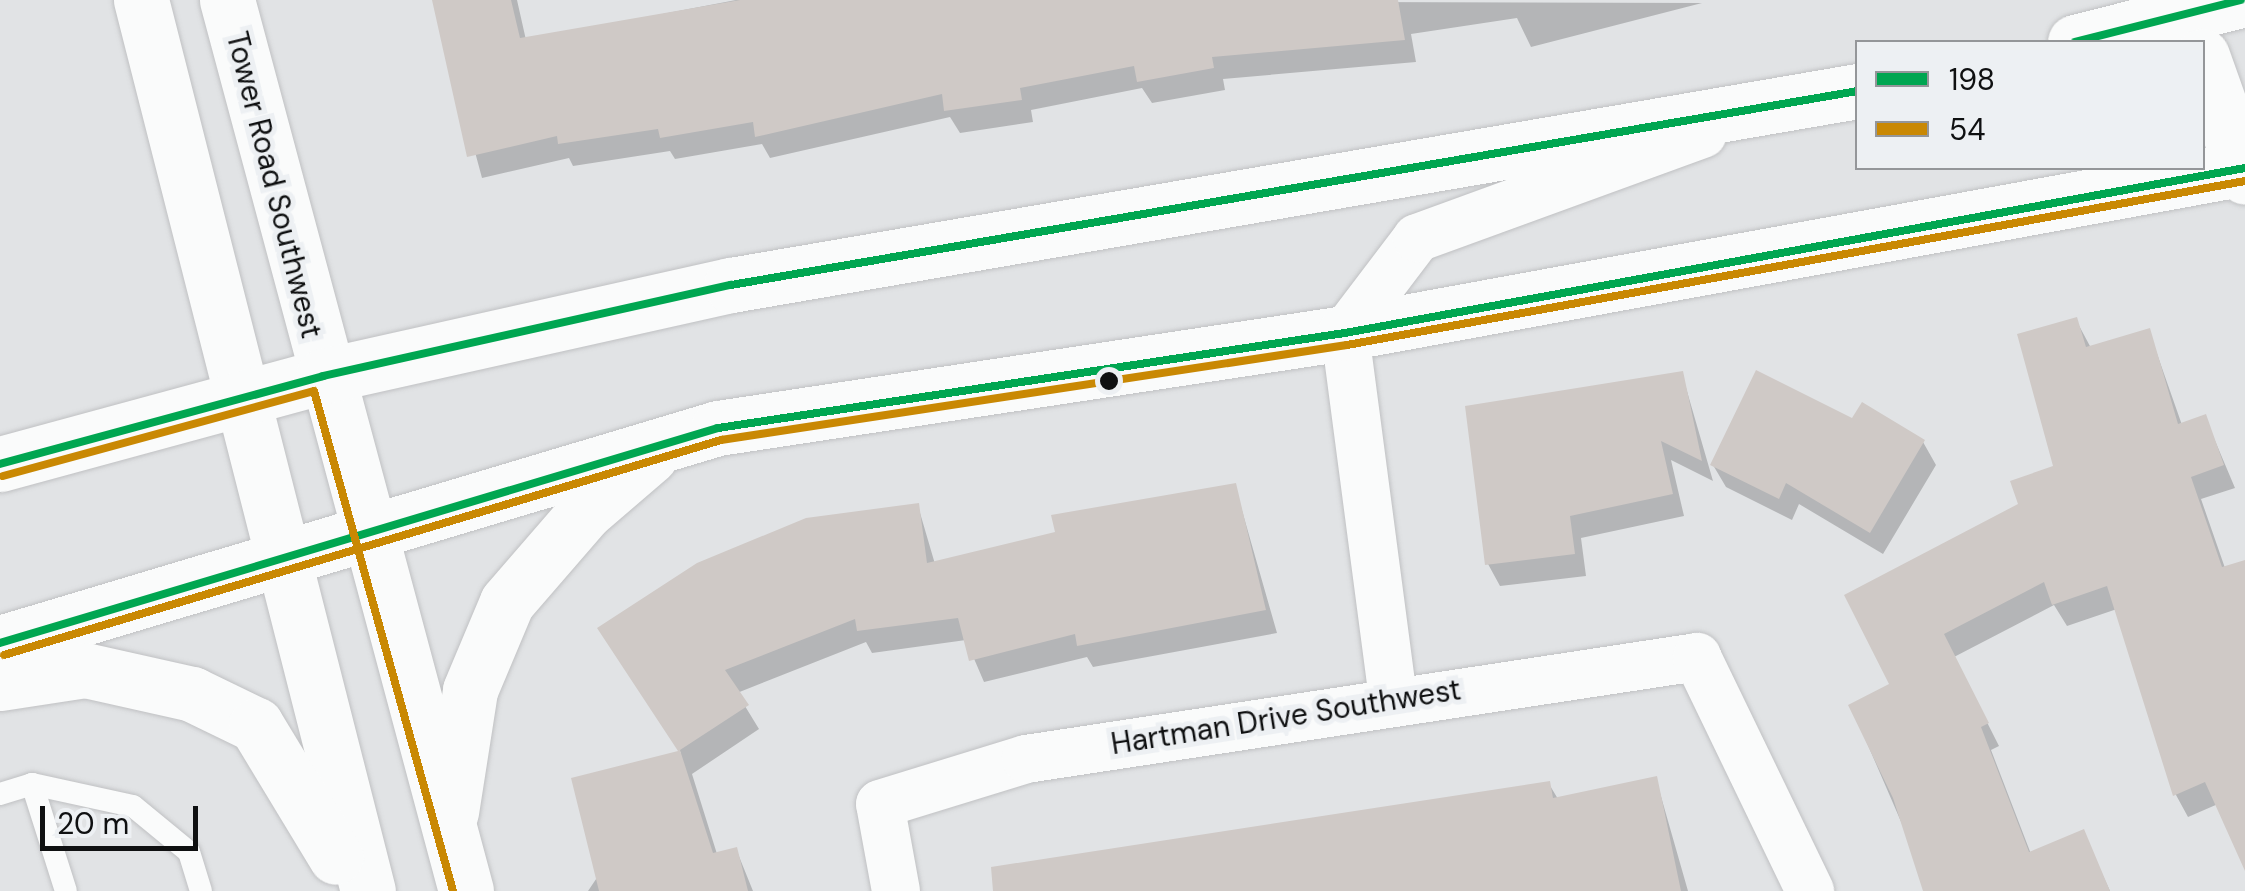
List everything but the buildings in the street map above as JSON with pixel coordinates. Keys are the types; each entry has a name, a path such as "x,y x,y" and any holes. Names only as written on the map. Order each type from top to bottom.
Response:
{"main road":[{"path":"140,0 245,397 281,556 368,891"},
{"name":"Tower Road Southwest","path":"227,0 322,376 466,891"},
{"path":"2093,40 2193,29 2241,0"},
{"path":"0,643 364,530 664,444 1345,333 2244,171 2205,62"},
{"path":"0,464 322,376 750,282 1322,178 1767,110 1855,92"},
{"path":"448,830 470,690 506,602 586,512 664,444"},
{"path":"0,683 85,670 192,694 256,725 310,802 352,891"}],"street":[{"path":"1392,698 1345,333 1417,238 1767,110"},
{"name":"Hartman Drive Southwest","path":"896,891 880,804 1026,760 1392,698 1697,657 1810,891"}],"lane":[{"path":"0,794 32,784 133,806 189,852 201,891"},
{"path":"32,784 66,891"}],"transit line":[{"name":"198","path":"2083,40 2241,0"},
{"name":"198","path":"0,464 323,376 731,285 1855,92"},
{"name":"198","path":"0,643 718,428 1345,333 2245,168"},
{"name":"54","path":"4,655 721,440 1347,345 2245,181"},
{"name":"54","path":"3,476 314,391 453,891"}]}
